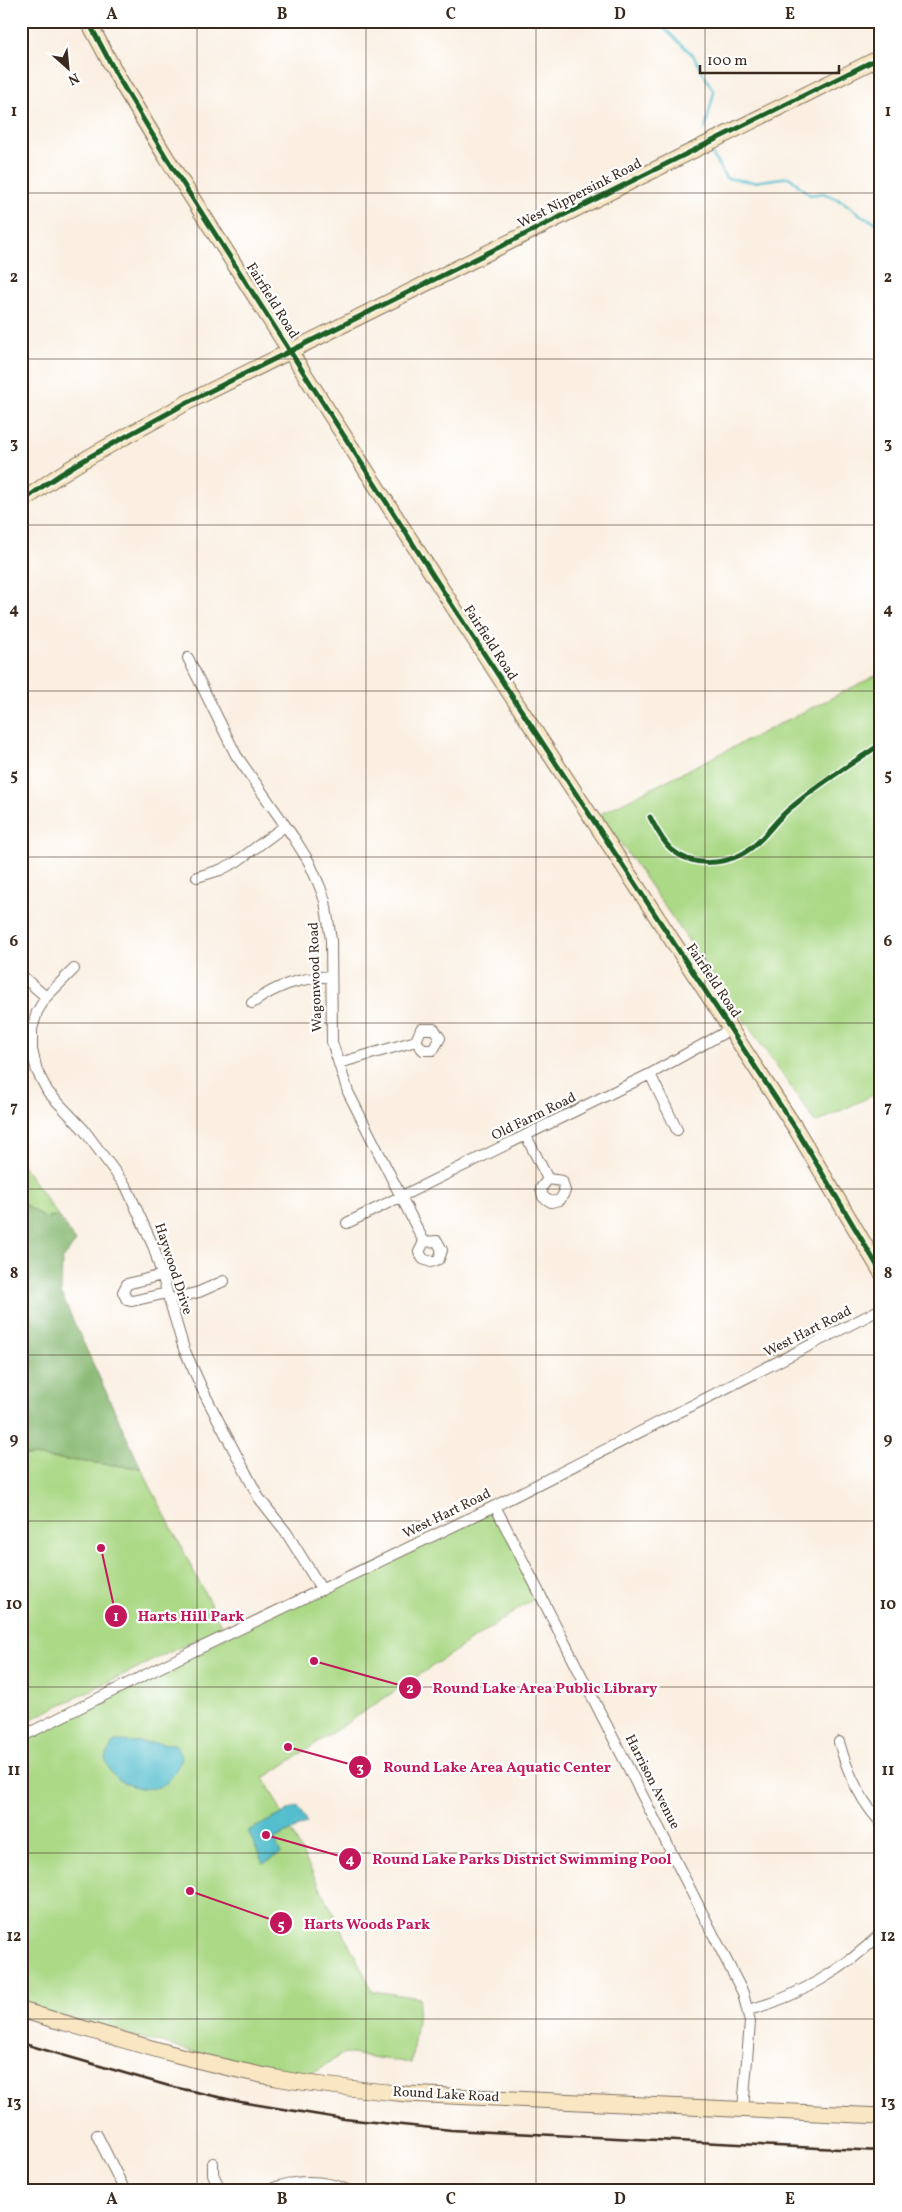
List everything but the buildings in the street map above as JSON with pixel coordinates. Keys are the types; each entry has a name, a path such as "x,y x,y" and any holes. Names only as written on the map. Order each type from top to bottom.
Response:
{"street":[{"name":"Fairfield Road","path":"88,21 119,79 166,157 476,642 796,1129 881,1272"},
{"name":"West Nippersink Road","path":"21,503 38,489 186,403 881,57"},
{"name":"Wagonwood Road","path":"188,658 236,755 309,862 325,901 331,940 332,1042 348,1092 424,1242"},
{"path":"196,877 220,870 236,862 285,826"},
{"name":"Haywood Drive","path":"74,969 46,997 37,1012 32,1028 32,1050 37,1071 48,1092 89,1136 127,1188 154,1248 184,1348 259,1498 286,1532 322,1590"},
{"path":"21,975 46,997"},
{"path":"252,1003 271,990 288,982 302,978 331,976"},
{"name":"Old Farm Road","path":"347,1223 650,1074 732,1030"},
{"path":"339,1063 416,1042"},
{"path":"650,1074 677,1130"},
{"path":"526,1136 548,1179"},
{"path":"162,1275 127,1284 123,1292 127,1300 132,1301 199,1292 224,1281"},
{"name":"West Hart Road","path":"21,1737 496,1506 881,1309"},
{"name":"Harrison Avenue","path":"496,1506 713,1930 743,1993 750,2022 742,2110"},
{"path":"839,1742 846,1767 862,1797 881,1822"},
{"path":"748,2010 768,2005 832,1972 881,1933"},
{"name":"Round Lake Road","path":"21,2010 164,2051 281,2078 319,2084 406,2094 881,2116"},
{"path":"96,2135 125,2191"},
{"path":"213,2163 213,2174 221,2191"},
{"path":"266,2191 297,2182 318,2182 350,2191"}],"green space":[{"path":"881,673 881,1091 816,1123 600,814"},
{"path":"21,1163 58,1216 45,1218 21,1202"},
{"path":"21,1202 45,1218 58,1216 76,1242 62,1260 61,1294 141,1468 21,1455"},
{"path":"21,1455 141,1468 222,1627 21,1724"},
{"path":"495,1506 541,1594 264,1778 373,1991 420,1998 411,2063 344,2053 300,2081 21,2005 21,1736"}],"water":[{"path":"120,1741 175,1744 182,1758 174,1774 165,1784 149,1789 141,1788 121,1781 110,1770 105,1758 113,1743"},
{"path":"298,1806 307,1823 274,1839 281,1854 263,1863 248,1831"}],"waterway":[{"path":"656,21 693,55 714,92 705,129"},
{"path":"712,154 726,178 754,182 789,177 810,195 823,193 843,202 865,218 881,224"}],"railway":[{"path":"21,2043 169,2086 241,2102 344,2119 451,2130 881,2151"}],"cycle path":[{"path":"88,21 119,79 166,157 452,605 796,1129 881,1272"},
{"path":"21,503 80,462 186,403 881,57"},
{"path":"650,817 665,842 681,856 704,862 727,860 749,850 783,814 836,774 881,744"}],"place":[{"name":"Harts Hill Park","path":"101,1548"},
{"name":"Round Lake Area Public Library","path":"314,1661"},
{"name":"Round Lake Area Aquatic Center","path":"288,1747"},
{"name":"Round Lake Parks District Swimming Pool","path":"266,1835"},
{"name":"Harts Woods Park","path":"190,1891"}]}
